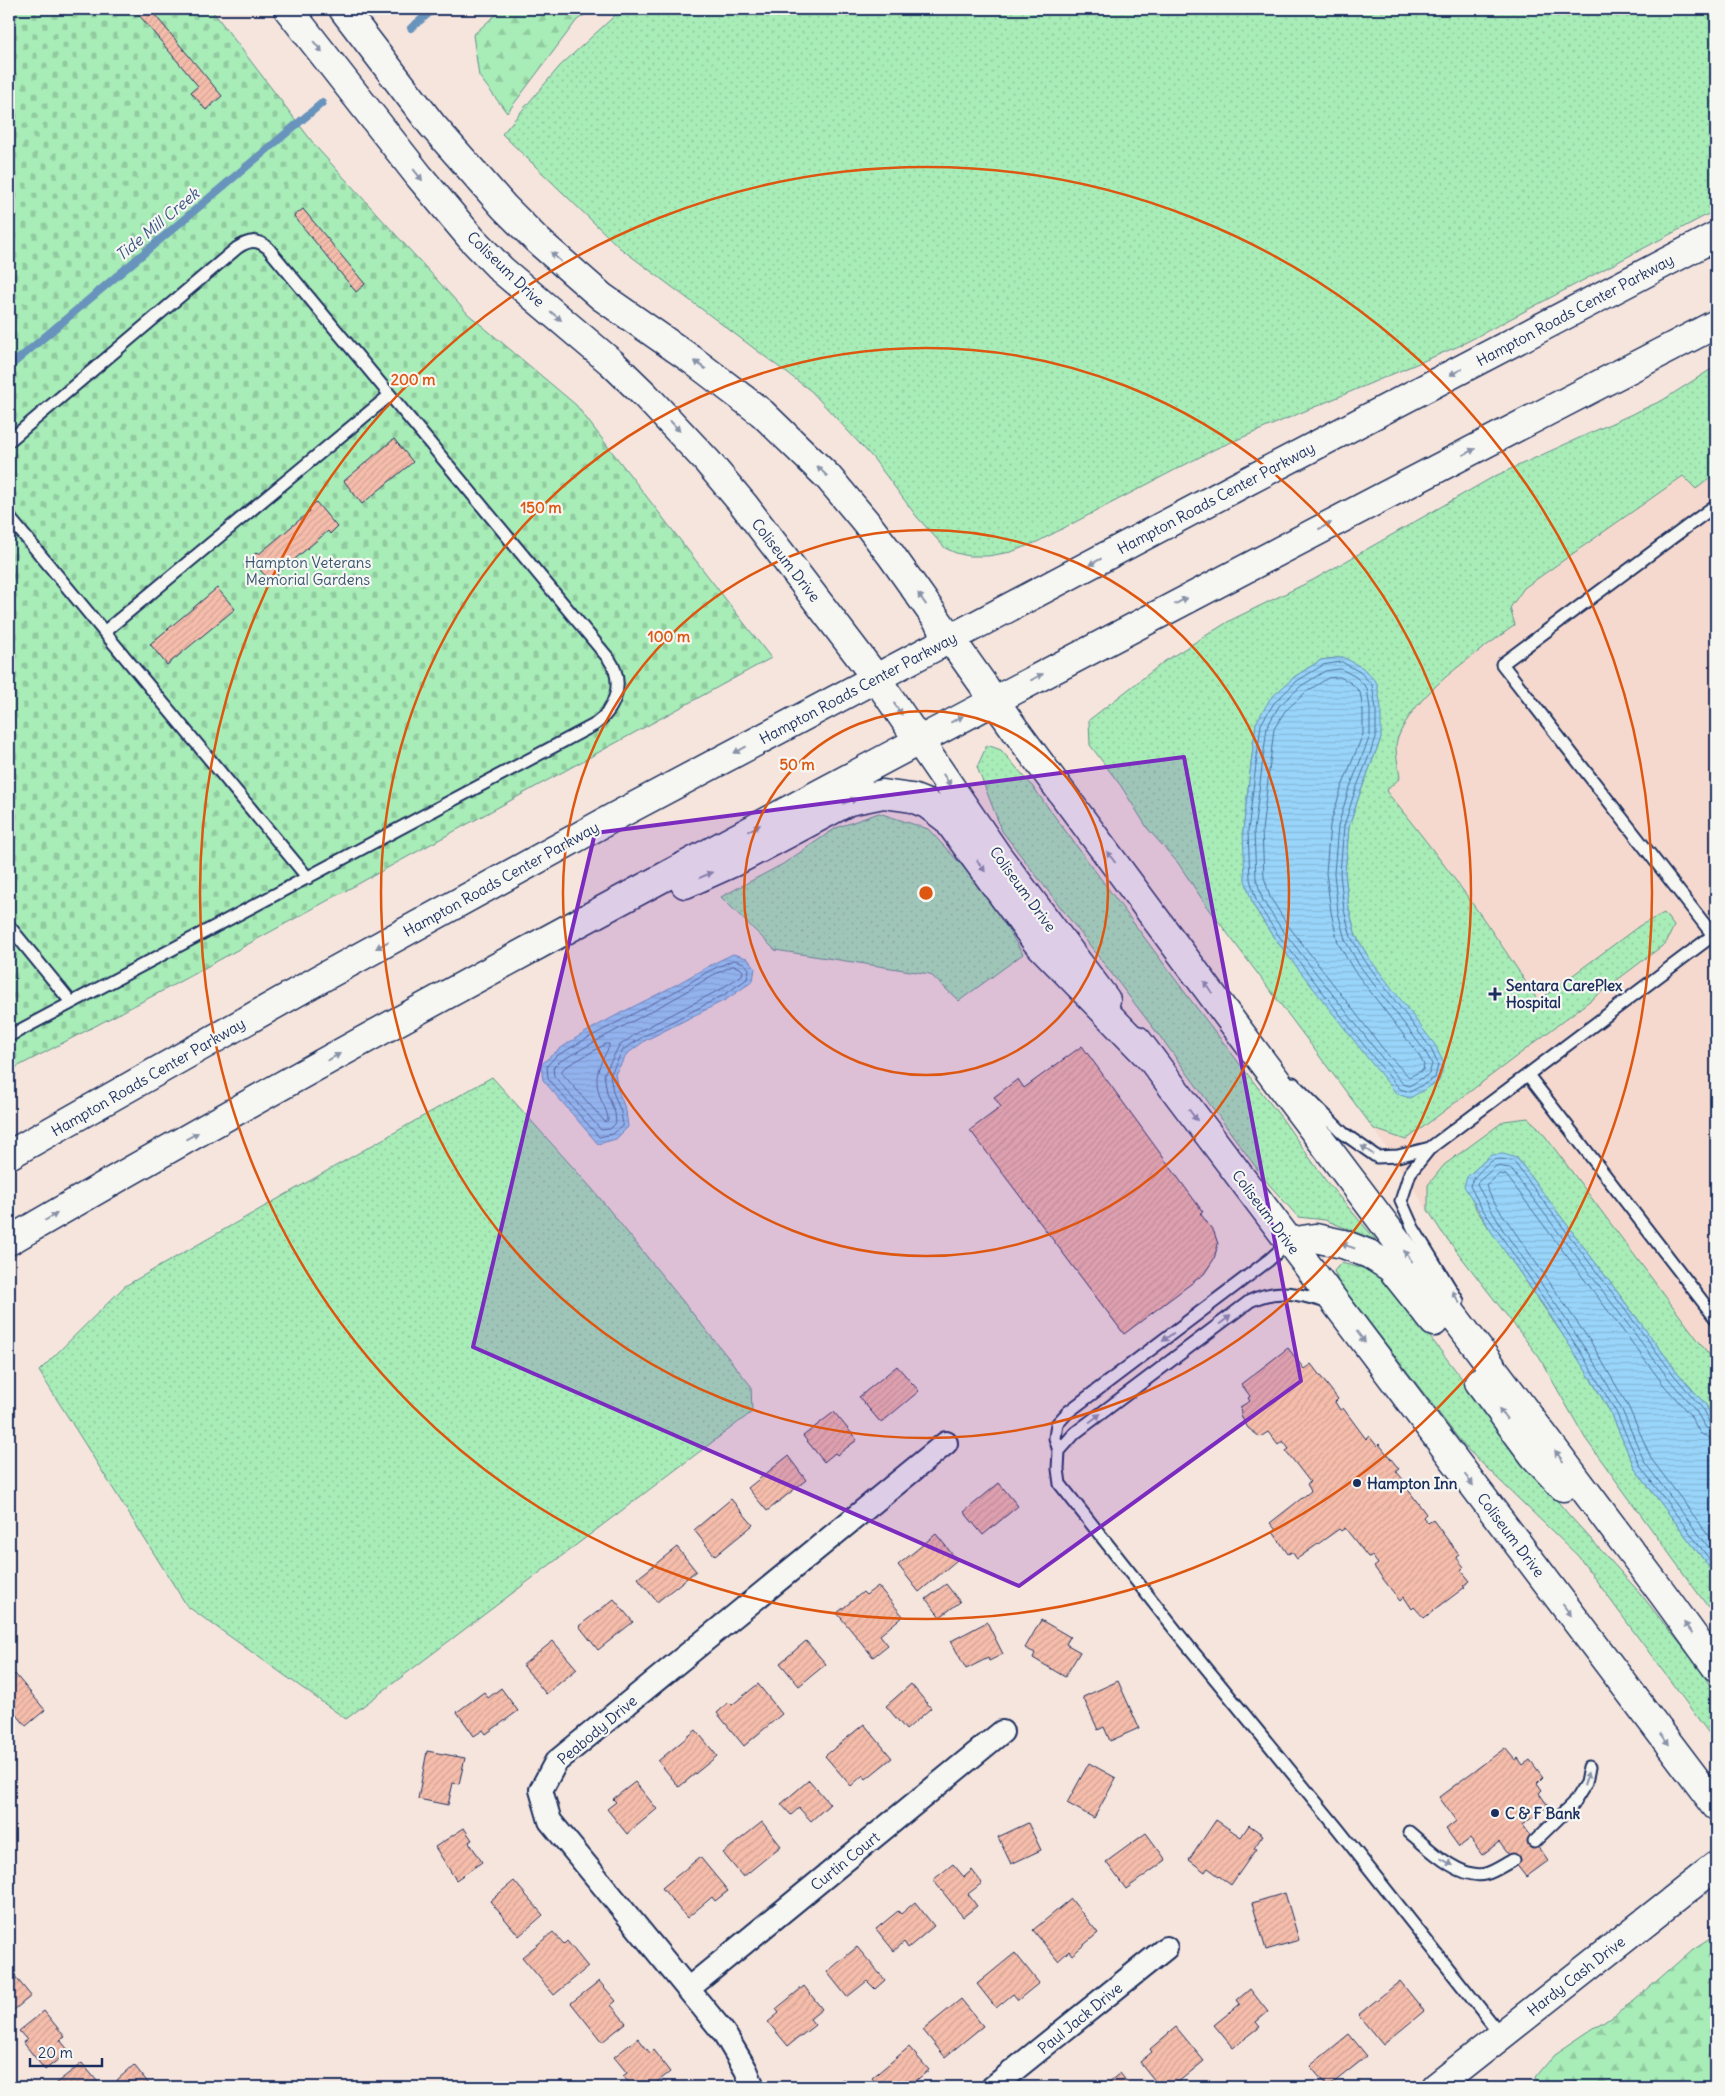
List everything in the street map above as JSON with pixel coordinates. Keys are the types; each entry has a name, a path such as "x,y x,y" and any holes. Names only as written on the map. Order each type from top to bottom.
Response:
{"street":[{"name":"Coliseum Drive","path":"288,9 419,176 472,238 502,270 612,363 651,401 707,461 750,513 876,678 920,739 997,855 1716,1806"},
{"path":"343,9 432,125 504,207 537,240 602,297 736,392 762,413 828,477 891,555 994,700 1236,1027 1716,1667"},
{"name":"Hampton Roads Center Parkway","path":"9,1156 327,975 607,821 1240,485 1716,236"},
{"path":"9,1241 110,1182 470,981 920,739 1716,324"},
{"path":"1597,386 1657,368 1702,352 1716,344"},
{"path":"470,981 734,862 849,801 883,794 898,794 927,804 947,820 1036,941 1151,1059"},
{"path":"1289,1242 1315,1238 1343,1244 1369,1254 1391,1268 1414,1295 1534,1456 1663,1594"},
{"name":"Peabody Drive","path":"753,2087 746,2070 724,2033 550,1821 540,1790 556,1762 946,1443"},
{"name":"Curtin Court","path":"688,1989 1002,1732"},
{"name":"Hardy Cash Drive","path":"1436,2087 1716,1866"},
{"name":"Paul Jack Drive","path":"993,2087 1166,1948"}],"lane":[{"path":"9,441 237,248 252,241 260,242 268,248 609,659 615,668 618,683 612,706 604,717 594,725 9,1036"},
{"path":"104,632 390,395"},
{"path":"1526,1413 1413,1228 1401,1201 1410,1173 1430,1148 1715,936 1502,664 1716,505"},
{"path":"9,517 308,878"},
{"path":"9,926 71,1002"},
{"path":"1236,1027 1343,1133 1377,1157 1398,1156 1430,1148"},
{"path":"1528,1075 1716,1319"},
{"path":"1289,1242 1269,1260 1068,1412 1057,1424 1055,1438 1059,1451 1058,1469 1060,1484 1501,2035"},
{"path":"1059,1451 1075,1433 1250,1302 1264,1295 1294,1293 1337,1305"},
{"path":"1534,1842 1573,1804 1586,1783 1589,1767"},
{"path":"1409,1832 1441,1859 1463,1871 1485,1874 1513,1860"}],"highlighted area":[{"path":"1184,757 1301,1381 1019,1586 473,1347 595,833"}],"shaded area":[{"name":"Sentara CarePlex Hospital","path":"1716,366 1716,1618 1585,1438 1539,1357 1441,1231 1374,1129 1204,902 1178,863 1148,829 1121,786 1090,745 1089,720 1165,661 1231,620 1313,580 1493,477 1663,400"}],"green space":[{"name":"Hampton Veterans Memorial Gardens","path":"9,9 211,9 317,148 468,314 576,405 771,658 166,989 9,1071"},
{"path":"502,9 593,9 577,20 507,113 479,76 473,35"},
{"path":"622,9 1716,9 1716,210 1459,346 1215,449 1037,542 1011,552 988,556 969,556 945,548 917,517 873,458 811,391 620,248 502,134 560,66"},
{"path":"1716,366 1716,474 1696,489 1683,476 1524,588 1510,608 1515,625 1448,675 1417,706 1406,722 1396,744 1400,778 1386,791 1465,894 1503,947 1538,1001 1639,926 1664,913 1674,926 1666,943 1406,1140 1374,1129 1204,902 1178,863 1148,829 1121,786 1090,745 1089,720 1165,661 1231,620 1313,580 1493,477 1663,400","holes":["1343,657 1381,738 1349,827 1345,873 1349,909 1356,936 1369,958 1397,1094 1272,935 1253,905 1243,831 1256,723 1294,677 1321,660"]},
{"path":"987,745 1001,750 1030,783 1189,998 1283,1120 1326,1181 1376,1240 1325,1220 1298,1217 1266,1181 1168,1047 1002,831 977,767"},
{"path":"879,813 928,829 983,888 1023,954 959,1001 930,974 775,950 721,897 783,864 836,828"},
{"path":"492,1077 594,1191 751,1386 752,1412 346,1719 187,1606 39,1371 125,1286"},
{"path":"1528,1118 1539,1128 1716,1364 1716,1425 1706,1405 1678,1373 1517,1158 1491,1155 1467,1177 1476,1209 1576,1354 1612,1415 1635,1469 1716,1576 1716,1618 1585,1438 1539,1357 1441,1231 1428,1210 1428,1185 1444,1165 1504,1121"},
{"path":"1341,1263 1366,1269 1387,1281 1543,1484 1640,1593 1699,1668 1716,1695 1716,1743 1578,1556 1465,1447 1338,1281 1334,1271"},
{"path":"1716,1934 1716,2087 1539,2087 1535,2078 1555,2054 1634,2001 1693,1949"}],"water":[{"path":"1343,657 1363,668 1377,683 1381,708 1381,738 1349,827 1345,873 1349,909 1356,936 1369,958 1435,1045 1444,1064 1439,1081 1410,1098 1397,1094 1272,935 1253,905 1245,880 1243,831 1256,723 1270,699 1294,677 1321,660"},
{"path":"733,954 747,958 755,968 753,981 727,999 646,1040 627,1054 615,1074 618,1090 626,1111 628,1127 616,1139 598,1144 543,1080 541,1065 566,1044"},
{"path":"1503,1154 1517,1158 1678,1373 1706,1405 1716,1425 1716,1576 1635,1469 1612,1415 1591,1379 1548,1312 1494,1236 1464,1186 1467,1177 1491,1155"}],"building":[{"path":"134,9 150,9 222,96 206,110 191,92 198,86"},
{"path":"303,209 365,284 356,292 294,216"},
{"path":"394,439 413,462 362,504 344,481"},
{"path":"316,502 337,527 330,534 328,531 277,574 271,582 250,559 257,552 259,554 310,511 309,509"},
{"path":"217,588 235,609 167,665 150,644"},
{"path":"1082,1046 1203,1212 1200,1213 1214,1232 1218,1244 1214,1259 1204,1274 1124,1334 970,1130 1001,1107 994,1097 1018,1079 1024,1088"},
{"name":"Hampton Inn","path":"1288,1348 1304,1369 1311,1364 1338,1399 1335,1402 1340,1410 1343,1408 1366,1439 1369,1436 1377,1446 1379,1444 1399,1469 1396,1471 1426,1514 1423,1517 1428,1523 1433,1520 1459,1555 1456,1557 1464,1567 1461,1570 1470,1581 1463,1586 1465,1587 1424,1618 1414,1607 1412,1609 1404,1597 1400,1601 1374,1567 1378,1564 1372,1556 1368,1557 1345,1528 1341,1531 1339,1529 1297,1559 1292,1552 1288,1554 1273,1532 1276,1530 1270,1523 1311,1491 1307,1484 1310,1482 1286,1451 1289,1449 1283,1441 1278,1445 1268,1432 1260,1437 1248,1428 1242,1418 1240,1407 1250,1401 1248,1398 1250,1396 1241,1384"},
{"path":"897,1366 919,1391 881,1423 859,1397"},
{"path":"834,1412 857,1440 824,1462 803,1436"},
{"path":"788,1456 806,1480 767,1511 748,1488"},
{"path":"999,1483 1018,1506 983,1535 964,1512"},
{"path":"731,1499 753,1525 715,1556 694,1530"},
{"path":"936,1534 957,1560 919,1592 898,1565"},
{"path":"677,1547 696,1571 657,1602 638,1578"},
{"path":"946,1584 960,1602 940,1617 926,1599"},
{"path":"878,1586 903,1616 880,1635 888,1645 873,1657 837,1613 863,1592 866,1595"},
{"path":"614,1599 633,1622 598,1650 579,1626"},
{"path":"1041,1620 1070,1637 1066,1644 1080,1652 1065,1677 1033,1658 1035,1653 1025,1648"},
{"path":"987,1622 1003,1654 989,1661 988,1658 966,1669 951,1641"},
{"path":"553,1641 577,1669 546,1694 523,1665"},
{"path":"806,1641 826,1664 799,1686 780,1663"},
{"path":"15,1674 45,1710 26,1726 9,1705 9,1679"},
{"path":"1118,1681 1139,1728 1110,1741 1104,1727 1098,1730 1083,1697"},
{"path":"758,1684 782,1714 744,1746 717,1713 729,1702 732,1705"},
{"path":"911,1684 931,1708 906,1730 886,1706"},
{"path":"501,1688 518,1711 486,1734 483,1730 474,1736 457,1712 484,1692 488,1698"},
{"path":"864,1724 892,1758 866,1779 863,1775 851,1786 825,1756"},
{"path":"696,1730 717,1756 679,1787 658,1761"},
{"name":"C & F Bank","path":"1505,1748 1515,1760 1518,1758 1523,1765 1530,1760 1543,1777 1537,1783 1542,1790 1539,1793 1548,1806 1522,1825 1548,1861 1526,1877 1499,1842 1482,1855 1470,1839 1459,1847 1446,1829 1456,1821 1439,1797"},
{"path":"427,1751 465,1758 459,1784 453,1783 448,1805 418,1799"},
{"path":"1089,1763 1116,1778 1094,1818 1067,1803"},
{"path":"809,1780 830,1804 811,1821 799,1808 791,1815 781,1804"},
{"path":"635,1782 657,1809 627,1834 607,1809 616,1802 613,1799"},
{"path":"1216,1820 1241,1837 1249,1825 1263,1835 1254,1848 1256,1849 1231,1885 1208,1868 1205,1872 1189,1860"},
{"path":"762,1822 781,1846 743,1877 723,1853"},
{"path":"1028,1823 1041,1850 1011,1864 998,1837"},
{"path":"464,1828 472,1840 469,1842 482,1862 456,1880 435,1847"},
{"path":"1146,1833 1166,1860 1126,1889 1106,1862"},
{"path":"700,1857 728,1891 715,1901 712,1897 687,1918 662,1888"},
{"path":"953,1864 964,1877 972,1870 982,1883 968,1894 977,1906 963,1917 933,1880"},
{"path":"514,1881 543,1915 519,1936 490,1901"},
{"path":"1285,1893 1299,1940 1266,1950 1252,1903"},
{"path":"1071,1899 1098,1933 1072,1955 1069,1951 1058,1961 1033,1930"},
{"path":"915,1902 934,1926 908,1948 904,1942 894,1951 876,1929 898,1911 901,1914"},
{"path":"553,1932 564,1944 567,1941 588,1967 554,1995 522,1957"},
{"path":"857,1947 885,1980 875,1989 867,1981 847,1997 827,1972"},
{"path":"1015,1953 1039,1983 1018,2000 1013,1994 996,2008 977,1984"},
{"path":"9,1969 31,1996 9,2014"},
{"path":"599,1981 616,2001 611,2005 626,2023 602,2042 571,2003"},
{"path":"1400,1981 1424,2011 1383,2045 1358,2015"},
{"path":"804,1986 822,2009 810,2019 815,2025 788,2046 768,2022 779,2013 776,2009"},
{"path":"1250,1989 1268,2012 1256,2022 1260,2027 1233,2048 1214,2025 1240,2004 1237,2000"},
{"path":"961,1999 983,2026 945,2057 923,2030"},
{"path":"44,2011 65,2037 60,2040 69,2051 45,2070 23,2042 27,2040 19,2031"},
{"path":"1176,2027 1204,2061 1172,2087 1160,2087 1140,2062 1152,2052 1150,2049"},
{"path":"1349,2034 1367,2056 1328,2087 1310,2066"},
{"path":"638,2038 650,2053 653,2050 670,2072 651,2087 638,2087 634,2082 631,2085 623,2076 627,2073 614,2057"},
{"path":"909,2047 929,2070 908,2087 879,2087 872,2078"},
{"path":"82,2063 102,2087 58,2087 55,2084"},
{"path":"134,2065 149,2084 145,2087 122,2087 117,2080"},
{"path":"1120,2073 1131,2087 1103,2087"},
{"path":"843,2079 850,2087 832,2087"}],"waterway":[{"name":"Tide Mill Creek","path":"411,28 434,9"},
{"name":"Tide Mill Creek","path":"9,367 322,103"}],"place":[{"name":"Sentara CarePlex Hospital","path":"1495,994"},
{"name":"Hampton Inn","path":"1357,1483"},
{"name":"C & F Bank","path":"1495,1813"}]}
